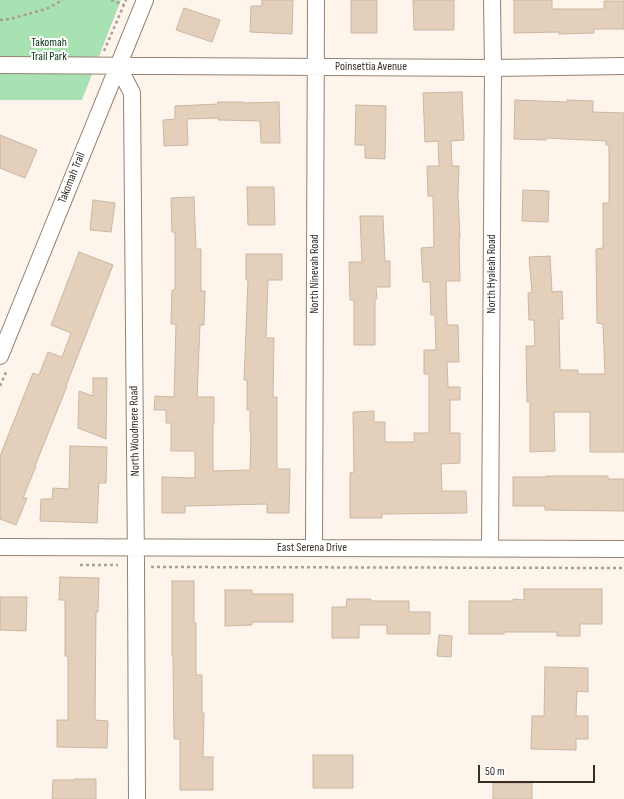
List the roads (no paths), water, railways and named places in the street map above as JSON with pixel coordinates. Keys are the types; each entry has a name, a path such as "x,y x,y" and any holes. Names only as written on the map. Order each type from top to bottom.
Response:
{"street":[{"name":"Takomah Trail","path":"0,356 145,0"},
{"name":"North Ninevah Road","path":"314,548 316,0"},
{"name":"North Hyaleah Road","path":"490,549 493,68 492,0"},
{"name":"Poinsettia Avenue","path":"0,65 493,68 624,66"},
{"name":"North Woodmere Road","path":"118,66 132,92 137,799"},
{"name":"East Serena Drive","path":"0,547 624,549"}],"park label":[{"name":"Takomah Trail Park","path":"49,50"}]}
